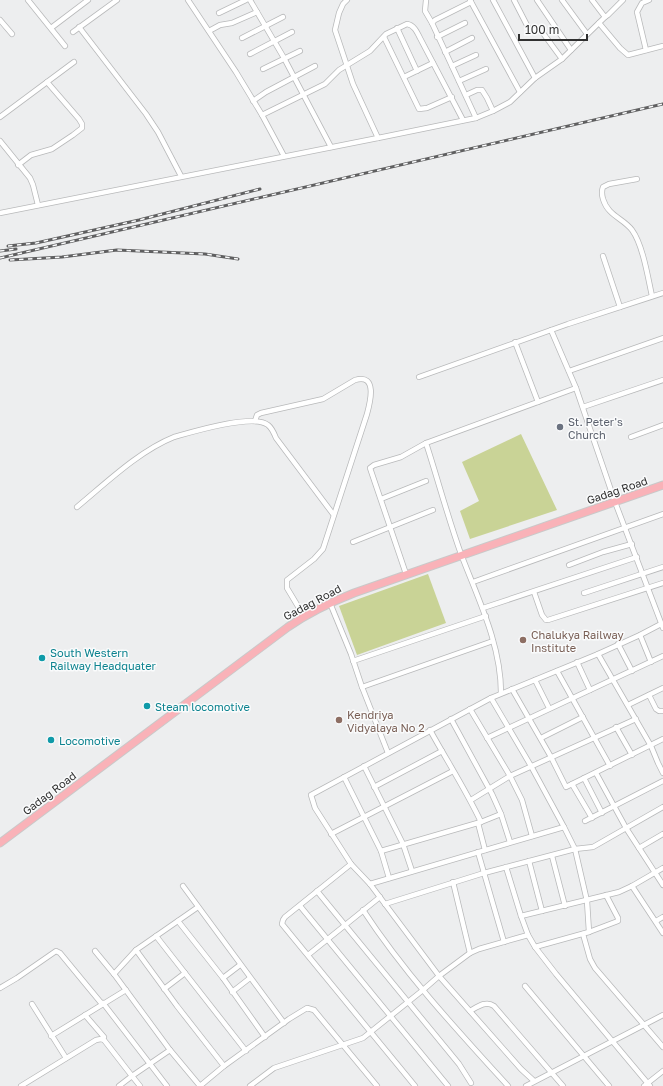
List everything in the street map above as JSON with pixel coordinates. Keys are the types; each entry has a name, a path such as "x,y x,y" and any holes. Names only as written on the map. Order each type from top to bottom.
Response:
{"highway":[{"name":"Gadag Road","path":"615,500 663,480"},
{"name":"Gadag Road","path":"0,837 279,628 328,599 353,588 663,485"},
{"name":"Gadag Road","path":"0,843 288,627 330,603 461,553"}],"street":[{"path":"28,0 65,46"},
{"path":"51,28 88,0"},
{"path":"73,32 116,0"},
{"path":"188,0 262,115 284,156"},
{"path":"219,13 246,0"},
{"path":"250,0 284,58 331,147"},
{"path":"347,0 343,4 339,13 335,30 353,84 378,138"},
{"path":"426,0 425,9 476,118"},
{"path":"493,0 535,78"},
{"path":"514,0 530,31 540,29 562,58"},
{"path":"537,0 572,50"},
{"path":"562,0 587,34"},
{"path":"592,0 605,17"},
{"path":"0,213 476,118 510,102 535,78 572,50 623,0"},
{"path":"646,50 637,12 642,3 649,0"},
{"path":"432,23 470,1 520,92"},
{"path":"208,31 220,25 232,23 257,12"},
{"path":"242,38 283,17"},
{"path":"0,20 12,34"},
{"path":"437,37 465,23"},
{"path":"599,23 625,54 632,55 663,46"},
{"path":"262,115 325,84 346,64 370,51 389,32 410,24 414,27 463,120"},
{"path":"79,27 146,114 158,132 181,176"},
{"path":"397,28 417,71"},
{"path":"250,54 292,32"},
{"path":"384,36 421,110 452,97"},
{"path":"445,52 472,38"},
{"path":"263,69 300,51"},
{"path":"452,66 476,55"},
{"path":"0,117 74,62"},
{"path":"404,77 433,63"},
{"path":"253,101 266,92 315,66"},
{"path":"459,81 486,69"},
{"path":"18,164 31,155 52,149 82,128 82,124 79,119 47,82"},
{"path":"466,95 477,90 482,90 493,111"},
{"path":"0,141 32,182 38,205"},
{"path":"637,179 609,184 602,187 601,191 604,202 610,212 632,230 639,245 652,296"},
{"path":"603,256 620,307"},
{"path":"418,377 515,342 663,293"},
{"path":"551,330 576,388 615,500 662,626 491,698 311,795 315,808 351,864 370,884 439,976 521,1069 531,1084 583,1055 663,1015"},
{"path":"569,371 663,338"},
{"path":"515,342 538,402"},
{"path":"255,421 257,415 261,413 323,399 354,380 362,379 372,390 369,409 333,514 323,549 287,580 287,588 302,613"},
{"path":"583,408 663,380"},
{"path":"404,571 371,472 372,466 401,457 426,443 576,388"},
{"path":"77,507 129,464 165,440 232,422 255,421 269,425 276,438 333,514"},
{"path":"632,437 663,425"},
{"path":"426,443 461,553 486,616 501,675 502,694"},
{"path":"381,500 426,481"},
{"path":"353,542 433,510"},
{"path":"473,582 663,514"},
{"path":"569,565 604,552 632,544"},
{"path":"483,608 636,557"},
{"path":"584,593 663,567"},
{"path":"534,592 542,615 546,620 548,620 663,583"},
{"path":"330,603 388,753"},
{"path":"353,661 486,616"},
{"path":"640,635 651,662"},
{"path":"362,687 492,641"},
{"path":"618,644 632,671"},
{"path":"598,654 651,746 663,773"},
{"path":"487,738 663,656"},
{"path":"577,662 590,690"},
{"path":"557,671 610,766"},
{"path":"535,680 549,708"},
{"path":"628,706 663,688"},
{"path":"512,689 541,738 566,787 663,739"},
{"path":"649,695 656,709 663,711"},
{"path":"491,698 531,766 564,827 574,849 587,901 589,932"},
{"path":"470,709 510,776 522,800 532,836"},
{"path":"541,738 583,717"},
{"path":"451,719 489,788 501,814 510,842"},
{"path":"470,800 510,776 636,719"},
{"path":"616,727 632,755"},
{"path":"430,730 470,800 479,823 485,850"},
{"path":"374,787 442,751"},
{"path":"364,766 403,844 412,871"},
{"path":"331,834 453,771"},
{"path":"596,772 626,828 663,885"},
{"path":"344,777 381,851 389,878"},
{"path":"584,778 602,813"},
{"path":"585,821 663,781"},
{"path":"572,784 592,818"},
{"path":"385,904 484,873 574,849 593,847 663,807"},
{"path":"381,851 479,823 501,814"},
{"path":"370,884 564,827"},
{"path":"639,848 663,834"},
{"path":"478,852 504,942"},
{"path":"552,856 564,906"},
{"path":"529,861 542,911"},
{"path":"351,864 286,917 282,922 283,927 308,955 415,1086"},
{"path":"506,868 528,935 556,974 613,1041 647,1085 663,1071"},
{"path":"521,916 619,892 663,868"},
{"path":"453,882 470,953"},
{"path":"183,886 284,1023"},
{"path":"632,886 663,933"},
{"path":"317,891 459,1064 471,1083"},
{"path":"535,946 583,934 618,921 618,918 606,895"},
{"path":"308,955 380,897"},
{"path":"300,906 448,1086"},
{"path":"114,974 136,950 198,907"},
{"path":"363,910 382,939 423,990 456,1030 508,1086"},
{"path":"656,922 663,917"},
{"path":"178,921 223,978 265,1037"},
{"path":"583,934 593,964 663,1048"},
{"path":"250,1086 274,1068 363,1038 439,976 470,953 528,935"},
{"path":"156,936 246,1051"},
{"path":"136,950 164,989 224,1066"},
{"path":"0,988 56,951 60,953 103,1004 167,1086"},
{"path":"96,951 170,1050 200,1086 224,1066 307,1008 312,1009 377,1086"},
{"path":"223,978 240,965"},
{"path":"164,989 185,973"},
{"path":"232,992 250,978"},
{"path":"525,986 609,1086"},
{"path":"51,1036 126,990"},
{"path":"32,1004 66,1058"},
{"path":"470,1011 486,1004 491,1004 494,1006 563,1086"},
{"path":"85,1015 104,1037"},
{"path":"21,1086 100,1038 104,1040 140,1086"},
{"path":"119,1086 170,1050"},
{"path":"256,1081 260,1086"}],"green space":[{"path":"521,434 557,510 470,539 460,511 479,501 462,462"},
{"path":"428,574 446,623 357,655 339,606"}],"railway":[{"path":"0,258 663,104"},
{"path":"8,246 36,243 139,220 260,189"},
{"path":"0,251 16,249"},
{"path":"10,260 62,257 117,250 205,254 238,259"}],"place":[{"name":"St. Peter's Church","path":"560,427"},
{"name":"Chalukya Railway Institute","path":"523,640"},
{"name":"South Western Railway Headquater","path":"42,658"},
{"name":"Steam locomotive","path":"147,706"},
{"name":"Kendriya Vidyalaya No 2","path":"339,720"},
{"name":"Locomotive","path":"51,740"}]}
